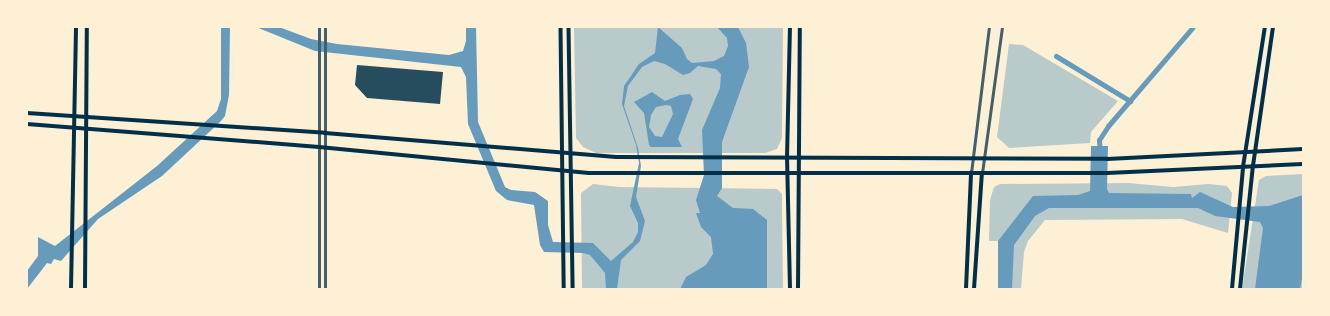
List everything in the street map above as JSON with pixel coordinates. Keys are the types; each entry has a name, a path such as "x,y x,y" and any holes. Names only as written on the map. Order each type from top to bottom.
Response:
{"main road":[{"path":"71,289 76,27"},
{"path":"85,289 88,117 87,27"},
{"path":"561,27 564,169 564,289"},
{"path":"569,27 573,289"},
{"path":"790,27 790,91 787,158 790,289"},
{"path":"798,289 800,27"},
{"path":"1232,289 1243,167 1264,27"},
{"path":"1240,289 1248,225 1253,166 1273,27"},
{"path":"27,113 326,132 456,145 590,155 767,158 1107,159 1303,150"},
{"path":"27,124 318,146 462,161 564,169 588,173 1107,173 1303,164"},
{"path":"966,289 971,173"},
{"path":"974,289 982,173"}],"street":[{"path":"319,27 319,289"},
{"path":"325,27 325,289"},
{"path":"971,173 971,159 989,27"},
{"path":"982,173 1002,27"}],"shaded area":[{"path":"574,27 783,27 782,138 777,149 765,153 596,153 583,147 576,138"},
{"path":"1009,44 1023,45 1118,101 1091,132 1090,143 1009,148 997,137"},
{"path":"1303,174 1303,289 1242,289 1259,180 1266,176"},
{"path":"1128,183 1173,187 1209,184 1227,186 1232,193 1228,233 1182,219 1045,220 1028,241 1024,252 1021,289 998,289 998,241 989,241 990,200 994,187 1000,184"},
{"path":"593,184 619,187 777,189 782,194 783,289 582,289 581,193"}],"water":[{"path":"221,27 230,27 229,95 225,116 162,176 98,219 61,261 54,259 51,264 47,263 27,289 27,271 38,256 38,237 55,246 157,166 217,111 221,99"},
{"path":"256,27 279,27 311,39 337,44 449,55 463,51 466,41 466,27 476,27 478,122 505,187 511,190 535,192 548,201 548,225 553,242 593,243 611,261 633,242 638,232 638,223 630,206 639,163 636,145 622,104 624,86 639,64 655,53 658,27 682,48 687,59 692,63 714,61 724,56 728,46 727,38 717,27 738,27 746,43 749,67 722,142 722,188 717,196 733,208 753,209 767,220 767,289 680,289 686,277 706,265 713,254 711,237 701,227 696,213 700,213 696,200 704,175 702,130 720,88 721,74 716,69 698,66 690,73 683,75 665,64 654,61 642,67 628,86 624,106 638,148 641,166 636,197 645,221 640,241 621,260 617,289 606,289 605,273 590,255 583,253 544,252 540,245 534,205 507,200 496,191 468,124 466,77 461,67 315,51"},
{"path":"652,92 665,101 680,95 690,94 693,99 678,139 682,147 651,147 649,145 644,113 634,102","holes":["666,105 671,106 673,114 662,137 655,136 649,127 651,115 656,107"]},
{"path":"1091,146 1108,146 1107,189 1109,193 1191,194 1192,198 1200,192 1233,207 1269,206 1303,195 1303,273 1300,289 1255,289 1263,228 1260,222 1215,216 1198,208 1049,208 1035,216 1014,245 1012,289 998,289 998,241 1033,196 1078,195 1090,191"}],"building":[{"path":"357,65 443,72 440,104 367,98 355,85"}],"waterway":[{"path":"1100,152 1099,140 1108,126 1193,27"},
{"path":"1056,56 1130,101"}]}
